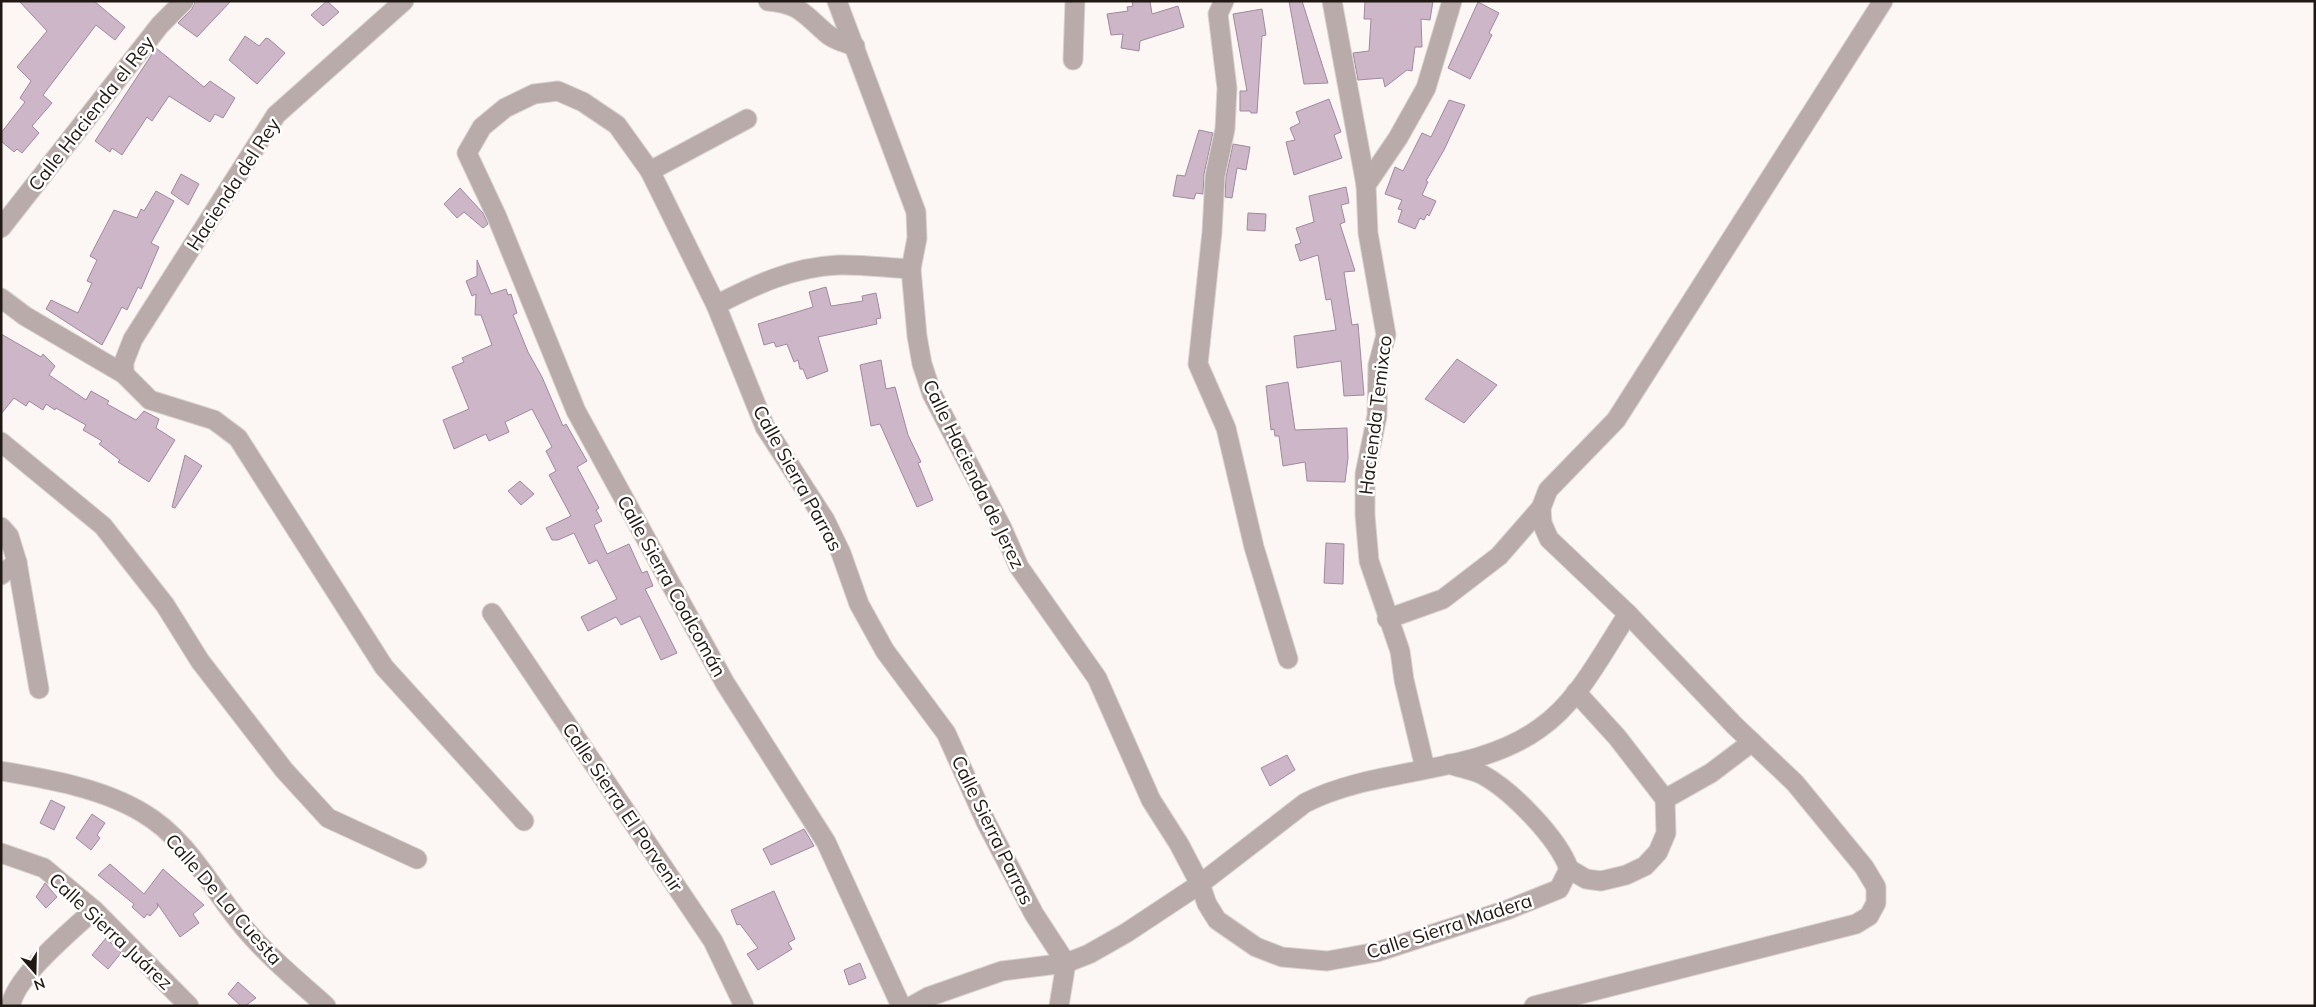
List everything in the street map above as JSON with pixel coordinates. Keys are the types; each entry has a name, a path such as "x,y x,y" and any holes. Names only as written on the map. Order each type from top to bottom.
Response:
{"street":[{"name":"Calle Hacienda el Rey","path":"1,228 160,25 184,1"},
{"name":"Hacienda del Rey","path":"124,374 124,362 133,339 276,115 404,1"},
{"path":"768,1 782,2 800,9 827,33 855,46"},
{"name":"Calle Hacienda de Jerez","path":"837,1 916,212 917,238 911,270 917,336 922,364 932,394 1002,528 1019,566 1097,678 1152,800 1179,844 1200,884"},
{"path":"1073,60 1075,1"},
{"path":"1224,1 1218,14 1227,88 1226,129 1215,176 1212,232 1198,364 1226,428 1254,547 1288,660"},
{"name":"Hacienda Temixco","path":"1332,1 1366,185 1368,233 1386,335 1378,365 1376,416 1365,474 1364,515 1368,561 1400,651 1404,680 1425,768"},
{"path":"1366,185 1398,138 1426,88 1452,1"},
{"path":"1387,618 1442,600 1499,556 1540,508 1548,490 1616,420 1883,1"},
{"name":"Calle Sierra Coalcomán","path":"558,91 534,94 505,108 482,127 467,153 497,217 576,411 725,683 826,842 901,1006"},
{"name":"Calle Sierra Parras","path":"558,91 583,102 617,125 650,170 716,305 765,427 825,520 841,553 859,604 886,651 946,733 986,822 1030,906 1066,964"},
{"path":"650,170 747,119"},
{"path":"716,305 759,283 796,271 838,265 911,270"},
{"path":"1,298 25,316 124,374 150,400 214,420 238,438 384,666 524,821"},
{"path":"1,442 103,526 165,605 200,661 284,770 328,818 417,859"},
{"path":"1534,1006 1856,924 1869,916 1876,903 1876,887 1864,867 1795,782 1682,672 1628,614 1549,539 1542,523 1540,508"},
{"path":"1,527 9,536 17,562 39,689"},
{"path":"1,575 17,562"},
{"name":"Calle Sierra El Porvenir","path":"492,613 713,940 744,1006"},
{"path":"912,1006 928,997 1002,971 1066,964 1126,933 1200,884 1305,803 1324,793 1425,768 1449,764 1512,745 1541,728 1576,692 1628,614"},
{"path":"1449,764 1482,775 1510,793 1552,839 1569,869 1586,879 1601,881 1626,875 1645,866 1658,852 1666,833 1665,799 1617,737 1576,692"},
{"path":"1665,799 1711,773 1752,742"},
{"name":"Calle De La Cuesta","path":"1,771 102,793 144,813 180,843 245,928 275,962 326,1006"},
{"name":"Calle Sierra Juárez","path":"1,853 44,868 94,910 189,1006"},
{"name":"Calle Sierra Madera","path":"1200,884 1207,904 1217,920 1256,948 1282,957 1327,961 1377,952 1507,910 1559,889 1569,869"},
{"path":"11,1006 19,988 35,965 94,910"},
{"path":"1059,1006 1066,964"}],"building":[{"path":"19,1 94,1 125,27 115,40 96,25 43,95 52,103 32,126 39,133 22,153 17,149 14,152 1,141 1,133 25,102 20,98 31,81 17,67 47,31"},
{"path":"195,1 231,1 197,37 178,23 192,9"},
{"path":"327,1 339,12 323,26 311,15"},
{"path":"1132,1 1150,1 1152,14 1178,6 1184,27 1140,41 1139,51 1121,48 1123,34 1111,35 1107,14 1128,11 1127,7 1133,6"},
{"path":"1289,1 1302,1 1328,83 1304,84"},
{"path":"1365,1 1433,1 1430,20 1421,19 1422,47 1415,47 1412,71 1407,70 1385,87 1383,78 1358,80 1353,53 1369,51 1371,19 1364,19"},
{"path":"1478,2 1499,13 1489,33 1492,35 1470,79 1448,68"},
{"path":"1262,9 1266,35 1262,36 1257,113 1251,113 1250,111 1240,111 1240,91 1247,91 1233,14"},
{"path":"245,36 259,46 266,38 269,39 285,53 257,84 229,60"},
{"path":"156,48 204,87 210,81 235,98 223,118 215,114 210,122 169,96 152,121 147,117 122,155 112,148 110,152 95,141"},
{"path":"1329,99 1341,132 1334,135 1342,158 1294,175 1286,142 1295,140 1290,128 1300,123 1296,112"},
{"path":"1449,100 1465,105 1444,150 1426,181 1428,182 1422,195 1436,201 1429,216 1427,214 1424,220 1420,218 1415,229 1398,222 1402,210 1398,209 1402,200 1385,194 1395,167 1403,171 1422,133 1431,137"},
{"path":"1199,130 1213,133 1204,174 1203,194 1196,193 1194,199 1173,196 1177,175 1185,176"},
{"path":"1233,144 1250,147 1246,170 1237,168 1232,198 1225,197 1226,177"},
{"path":"181,174 199,184 188,205 171,193"},
{"path":"1346,187 1349,203 1341,205 1345,222 1340,224 1355,271 1344,272 1352,325 1358,324 1364,395 1344,396 1341,361 1297,368 1294,336 1336,330 1331,299 1326,300 1318,255 1300,261 1295,245 1301,243 1296,228 1314,222 1309,196"},
{"path":"460,188 483,213 488,224 483,228 464,212 457,218 444,204"},
{"path":"156,191 174,201 151,243 159,247 141,289 138,287 127,310 122,307 102,345 46,309 51,300 78,313 92,283 87,281 97,260 90,256 114,210 137,218 141,209 144,211"},
{"path":"1248,213 1266,214 1265,231 1247,230"},
{"path":"477,260 491,294 506,289 508,295 511,294 517,313 513,315 528,352 542,377 563,426 566,424 587,461 577,467 599,508 596,510 602,521 594,525 607,554 629,544 642,573 647,571 653,586 645,589 677,653 661,660 640,616 621,625 616,617 588,631 581,617 617,599 597,560 589,564 574,533 558,540 552,540 546,528 571,516 549,475 556,471 546,451 552,447 532,409 505,422 509,432 489,441 486,434 454,449 443,420 469,409 452,367 464,362 462,358 492,345 481,315 475,315 476,294 472,296 466,281 477,276"},
{"path":"826,287 831,306 863,301 862,296 876,293 881,318 876,319 877,324 818,337 828,371 807,379 803,369 800,369 798,360 794,362 787,344 776,347 774,342 764,345 758,324 813,307 809,292"},
{"path":"1,334 41,357 43,354 55,366 49,375 86,400 91,391 109,401 107,404 136,420 144,411 159,419 156,428 175,440 149,482 118,462 120,460 99,444 102,441 83,430 86,425 56,408 55,410 46,404 43,410 29,401 26,406 14,398 1,414"},
{"path":"1457,359 1497,385 1464,423 1425,399"},
{"path":"881,360 886,389 895,387 908,435 921,462 918,463 933,500 917,507 880,424 871,426 860,365"},
{"path":"1288,382 1295,430 1347,428 1348,458 1345,482 1307,481 1305,462 1283,466 1279,436 1275,436 1274,429 1271,430 1266,386"},
{"path":"185,455 202,466 175,508 172,507"},
{"path":"520,481 534,494 521,505 508,491"},
{"path":"1326,543 1344,544 1343,584 1324,583"},
{"path":"1287,755 1295,770 1270,786 1261,768"},
{"path":"51,800 65,807 54,830 40,823"},
{"path":"92,814 105,823 97,835 100,838 91,850 76,838"},
{"path":"804,829 814,846 771,865 763,849"},
{"path":"110,864 144,894 163,869 204,905 193,914 199,923 180,937 157,903 158,907 150,916 147,914 144,918 132,907 134,904 98,875"},
{"path":"45,883 57,897 46,908 36,897"},
{"path":"774,891 795,939 788,943 792,949 758,970 747,954 758,948 740,924 737,925 731,910"},
{"path":"106,938 121,953 108,969 92,955"},
{"path":"860,963 866,978 849,985 844,970"},
{"path":"238,982 256,998 245,1006 241,1006 228,994"}]}
